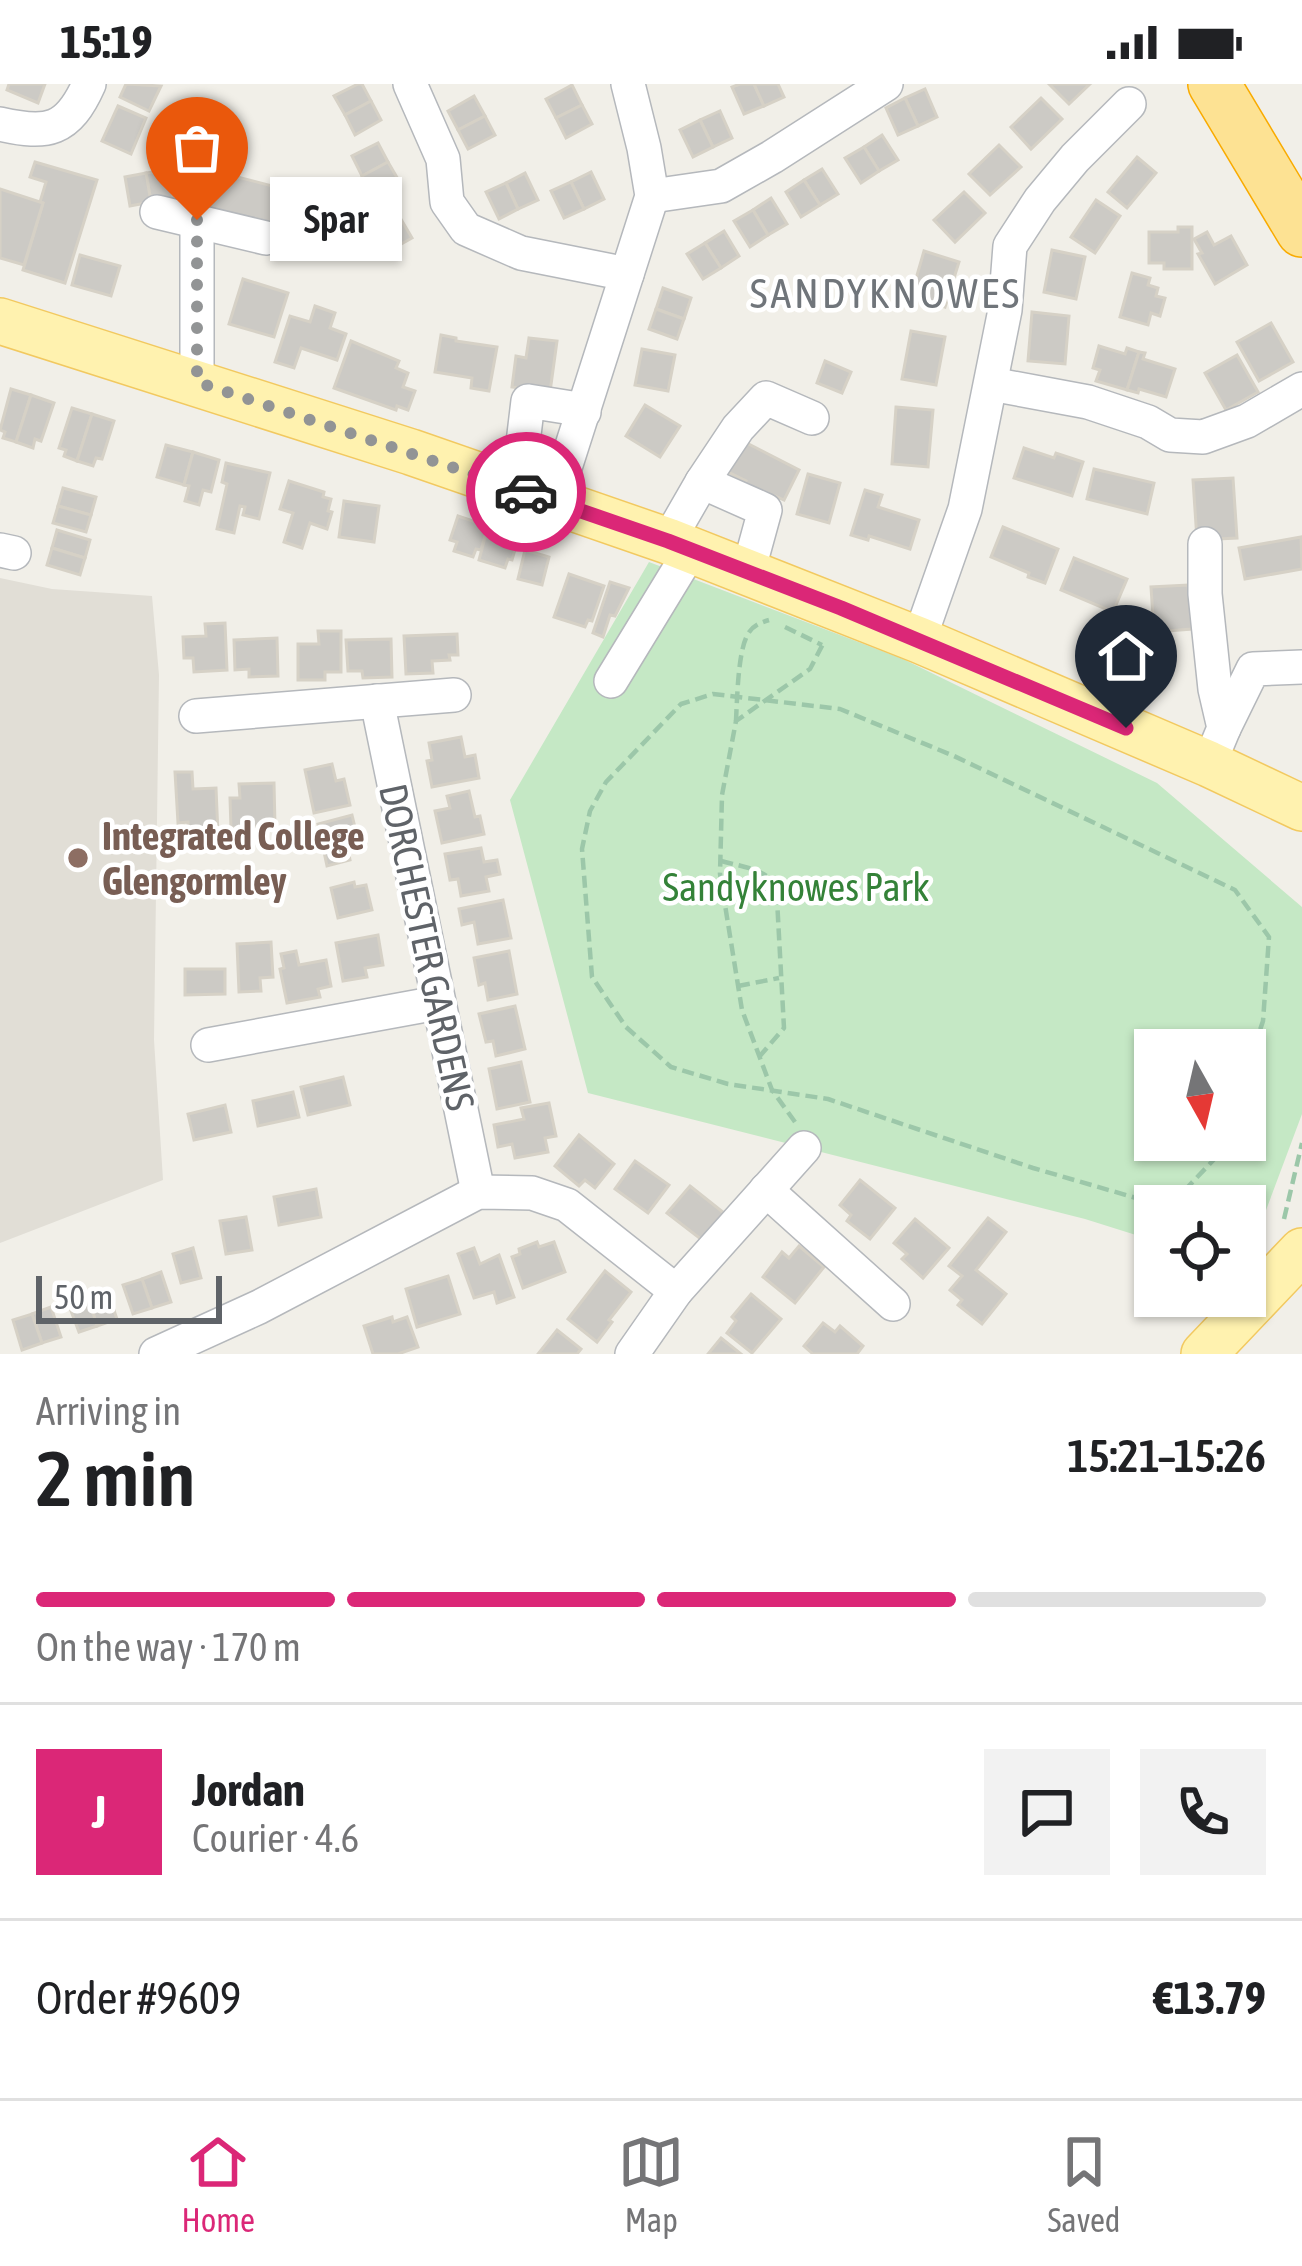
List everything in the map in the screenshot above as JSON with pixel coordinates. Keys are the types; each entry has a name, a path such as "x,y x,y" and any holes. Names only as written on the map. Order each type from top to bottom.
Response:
{"highway":[{"path":"1214,84 1302,231"}],"main road":[{"path":"0,321 197,382 680,545 748,572 832,626 919,640 1216,746 1302,808"},
{"path":"1204,1354 1294,1260"}],"street":[{"path":"0,124 32,131 67,120 89,84"},
{"path":"410,84 443,159 446,202 466,229 521,253 627,274"},
{"path":"554,502 652,196 628,84"},
{"path":"652,196 721,186 886,84"},
{"path":"919,640 965,509 1004,310 1010,247 1040,200 1129,104"},
{"path":"157,212 266,238"},
{"path":"197,220 197,382"},
{"path":"991,383 1088,403 1148,422 1170,435 1203,437 1247,421 1302,389"},
{"path":"610,681 680,545 702,482 738,428 766,398 812,418"},
{"path":"523,443 528,401 584,412"},
{"path":"702,482 765,511 748,572"},
{"path":"1205,544 1216,746"},
{"path":"1216,746 1253,669 1302,667"},
{"path":"196,716 454,695"},
{"name":"DORCHESTER GARDENS","path":"377,701 478,1192"},
{"path":"208,1045 437,1003"},
{"path":"632,1354 676,1292 804,1148"},
{"path":"766,1190 893,1304"},
{"path":"156,1354 259,1307 478,1192 532,1193 567,1204 676,1292"}],"path":[{"path":"736,721 810,669 832,626 770,620 757,623 746,638 722,795 721,861 742,1010 772,1090 806,1136 804,1148"},
{"path":"1212,1161 1185,1190 1143,1200 828,1099 728,1084 671,1067 626,1028 592,977 582,850 590,811 606,782 682,704 713,694 840,710 954,756 1235,890 1269,937 1260,1029"},
{"path":"721,861 761,871 776,881 784,896"},
{"path":"759,1057 784,1028 776,881"},
{"path":"738,986 783,978"},
{"path":"1294,1260 1282,1228 1302,1143"}],"shaded area":[{"name":"Integrated College Glengormley","path":"0,578 52,589 152,596 159,675 154,1040 163,1180 0,1243"}],"green space":[{"name":"Sandyknowes Park","path":"649,562 903,659 1157,783 1302,907 1302,1114 1266,1210 1266,1185 1134,1185 1134,1234 588,1093 510,800"}],"building":[{"path":"9,84 45,84 38,103 7,90"},
{"path":"126,84 161,86 149,111 120,97"},
{"path":"358,84 371,101 345,115 334,96"},
{"path":"754,84 764,106 744,114 732,87"},
{"path":"754,84 778,84 784,97 764,106"},
{"path":"1049,84 1090,84 1069,104"},
{"path":"572,85 582,105 556,118 546,99"},
{"path":"925,89 937,117 918,126 905,98"},
{"path":"474,96 485,116 458,130 448,111"},
{"path":"905,98 918,126 898,135 886,108"},
{"path":"1041,98 1062,119 1031,149 1011,127"},
{"path":"371,101 381,120 355,135 345,115"},
{"path":"582,105 592,124 566,138 556,118"},
{"path":"118,106 146,118 131,154 102,141"},
{"path":"720,111 732,138 713,147 700,120"},
{"path":"485,116 495,135 468,149 458,130"},
{"path":"700,120 713,147 693,157 680,130"},
{"path":"882,135 898,160 879,171 864,147"},
{"path":"378,143 388,162 362,176 352,156"},
{"path":"999,145 1021,167 990,195 969,174"},
{"path":"864,147 879,171 861,183 845,158"},
{"path":"1137,157 1156,173 1127,208 1108,192"},
{"path":"35,162 97,180 65,283 23,270 46,182 30,177"},
{"path":"388,162 399,181 372,195 362,176"},
{"path":"822,169 838,194 820,205 804,180"},
{"path":"168,170 173,199 151,202 146,173"},
{"path":"214,171 280,188 269,229 203,211"},
{"path":"591,172 604,199 584,209 571,182"},
{"path":"146,173 151,202 130,206 125,177"},
{"path":"525,173 538,200 518,209 506,183"},
{"path":"804,180 820,205 801,217 786,192"},
{"path":"571,182 584,209 564,218 551,191"},
{"path":"506,183 518,209 499,219 486,192"},
{"path":"0,189 43,203 24,265 0,258"},
{"path":"964,192 985,213 955,242 934,220"},
{"path":"771,198 787,224 768,235 753,210"},
{"path":"1096,200 1120,216 1095,253 1071,237"},
{"path":"392,204 412,238 394,248 374,214"},
{"path":"753,210 768,235 750,247 734,221"},
{"path":"1178,227 1192,227 1192,269 1164,269 1164,263 1149,263 1149,232 1178,232"},
{"path":"724,231 739,256 721,268 705,243"},
{"path":"1207,232 1214,245 1231,236 1247,265 1215,284 1194,239"},
{"path":"705,243 721,268 703,279 687,254"},
{"path":"1052,250 1085,257 1076,299 1044,292"},
{"path":"924,251 959,262 945,307 911,296"},
{"path":"80,255 120,266 111,296 72,285"},
{"path":"1132,273 1150,278 1148,285 1158,288 1156,296 1165,298 1160,316 1151,313 1148,325 1120,317"},
{"path":"243,279 288,293 274,337 229,324"},
{"path":"663,288 691,298 684,319 656,309"},
{"path":"315,306 335,313 330,328 346,334 337,360 301,348 294,368 275,362 290,316 310,322"},
{"path":"656,309 684,319 677,339 649,329"},
{"path":"1032,312 1069,316 1065,364 1028,361"},
{"path":"1271,323 1293,362 1259,381 1237,342"},
{"path":"911,331 945,337 936,385 902,379"},
{"path":"441,335 497,347 489,391 471,388 472,378 435,372"},
{"path":"529,338 557,341 550,392 512,387 516,356 526,358"},
{"path":"351,341 399,361 396,368 408,373 403,387 415,391 408,410 334,388"},
{"path":"1099,346 1125,354 1127,348 1139,352 1127,390 1096,381 1100,370 1093,368"},
{"path":"642,349 675,355 668,391 635,385"},
{"path":"1139,352 1145,353 1143,359 1175,369 1166,397 1127,390"},
{"path":"1237,355 1258,392 1226,410 1205,373"},
{"path":"825,361 851,372 842,393 817,383"},
{"path":"11,389 31,395 16,442 3,438 5,432 0,430"},
{"path":"31,395 54,403 41,441 35,439 33,448 16,442"},
{"path":"645,405 680,426 660,457 626,436"},
{"path":"896,407 933,410 928,467 892,464"},
{"path":"72,408 92,414 77,461 59,448"},
{"path":"92,414 114,421 102,459 96,458 93,466 77,461"},
{"path":"737,438 799,470 784,500 775,496 772,503 742,488 746,481 722,469"},
{"path":"166,445 193,452 184,485 157,477"},
{"path":"1024,448 1083,462 1072,496 1014,478"},
{"path":"193,452 219,460 211,492 203,490 199,505 185,501"},
{"path":"226,463 270,473 259,519 243,515 245,507 240,506 234,533 217,529 227,484 222,482"},
{"path":"1094,469 1154,483 1147,514 1087,499"},
{"path":"808,474 840,483 829,523 797,514"},
{"path":"1233,478 1237,538 1197,540 1193,480"},
{"path":"289,481 324,492 323,497 331,499 327,529 310,523 302,548 284,542 293,513 280,509"},
{"path":"63,488 96,497 91,515 58,506"},
{"path":"865,490 882,495 878,507 919,520 910,549 851,535"},
{"path":"344,501 379,506 374,542 339,537"},
{"path":"58,506 91,515 86,532 53,523"},
{"path":"458,516 488,526 481,550 476,549 473,557 454,551 457,542 450,540"},
{"path":"488,526 519,536 505,568 479,560"},
{"path":"1003,527 1058,549 1045,583 991,557"},
{"path":"57,530 90,540 85,558 52,548"},
{"path":"1301,537 1302,569 1245,579 1239,548"},
{"path":"52,548 85,558 80,575 47,565"},
{"path":"525,550 549,557 542,585 518,579"},
{"path":"1074,558 1127,579 1113,612 1061,590"},
{"path":"569,574 604,586 592,621 585,627 554,617"},
{"path":"610,582 629,588 615,616 610,615 603,637 593,633"},
{"path":"1188,585 1192,629 1154,632 1151,587"},
{"path":"225,623 227,670 194,672 193,658 184,658 183,637 206,636 205,624"},
{"path":"318,631 341,631 341,672 325,672 325,680 298,680 298,644 319,644"},
{"path":"457,634 458,655 432,661 433,673 406,674 404,636"},
{"path":"277,638 278,676 249,677 249,669 235,670 234,640"},
{"path":"391,639 392,677 363,678 362,671 348,671 346,640"},
{"path":"461,737 465,757 475,755 479,778 432,787 429,743"},
{"path":"332,764 336,781 344,779 350,805 314,813 305,770"},
{"path":"175,772 192,772 193,789 216,788 218,834 188,836 188,822 178,823"},
{"path":"274,783 275,826 231,828 230,798 240,798 239,784"},
{"path":"469,791 484,834 442,843 435,811 450,808 447,796"},
{"path":"352,815 360,848 348,850 350,860 327,866 318,824"},
{"path":"481,848 484,862 497,860 500,874 486,877 489,891 461,896 458,879 450,880 445,854"},
{"path":"354,882 355,887 366,885 372,910 338,918 331,888"},
{"path":"503,900 511,938 478,944 474,922 462,925 459,909"},
{"path":"378,935 383,965 365,968 367,977 343,981 336,943"},
{"path":"271,942 273,977 260,978 261,991 239,992 237,944"},
{"path":"296,951 299,965 326,960 331,986 318,989 320,997 287,1003 281,954"},
{"path":"509,951 517,994 488,1000 485,983 479,985 474,958"},
{"path":"185,969 225,969 225,994 185,995"},
{"path":"515,1006 525,1049 496,1056 493,1041 486,1042 479,1014"},
{"path":"521,1062 530,1102 497,1109 489,1069"},
{"path":"343,1077 350,1105 308,1115 301,1087"},
{"path":"293,1092 299,1117 258,1126 253,1101"},
{"path":"549,1103 556,1136 545,1138 548,1152 515,1158 512,1144 498,1147 494,1125 524,1119 521,1108"},
{"path":"225,1105 231,1132 194,1140 188,1114"},
{"path":"579,1135 614,1164 595,1188 585,1180 579,1186 555,1166"},
{"path":"635,1161 669,1185 648,1213 615,1189"},
{"path":"860,1180 895,1208 870,1239 847,1221 851,1215 840,1205"},
{"path":"690,1186 724,1213 702,1240 667,1213"},
{"path":"316,1189 321,1217 279,1225 274,1197"},
{"path":"246,1217 252,1250 226,1254 220,1221"},
{"path":"988,1218 1006,1232 976,1270 1006,1294 982,1324 958,1305 962,1300 950,1290 962,1276 949,1266"},
{"path":"915,1219 949,1248 923,1278 902,1259 907,1254 894,1243"},
{"path":"537,1242 539,1247 554,1242 565,1272 523,1288 512,1257"},
{"path":"799,1246 824,1267 795,1303 763,1277 782,1252 789,1258"},
{"path":"193,1248 201,1278 181,1283 173,1254"},
{"path":"474,1248 480,1264 499,1255 514,1297 497,1303 494,1292 474,1298 458,1254"},
{"path":"605,1271 631,1292 597,1342 568,1319"},
{"path":"161,1272 171,1302 152,1308 142,1279"},
{"path":"448,1276 460,1314 417,1327 406,1289"},
{"path":"142,1279 152,1308 133,1314 123,1285"},
{"path":"107,1290 117,1319 97,1326 88,1296"},
{"path":"751,1294 781,1319 752,1353 727,1333 736,1321 732,1317"},
{"path":"88,1296 97,1326 79,1332 68,1303"},
{"path":"51,1307 61,1337 42,1343 32,1314"},
{"path":"32,1314 42,1343 22,1350 13,1320"},
{"path":"392,1317 393,1322 407,1317 418,1347 398,1354 373,1354 364,1326"},
{"path":"823,1323 835,1332 840,1326 863,1346 857,1354 813,1354 804,1346"},
{"path":"557,1330 581,1349 577,1354 538,1354"},
{"path":"721,1338 741,1354 708,1354"}],"way so far":[{"path":"197,220 197,382 526,492"}],"place":[{"name":"Spar","path":"197,220"},
{"name":"Integrated College Glengormley","path":"78,858"}],"district":[{"name":"SANDYKNOWES","path":"886,293"}],"route":[{"path":"526,492 841,608 1126,728"}]}
